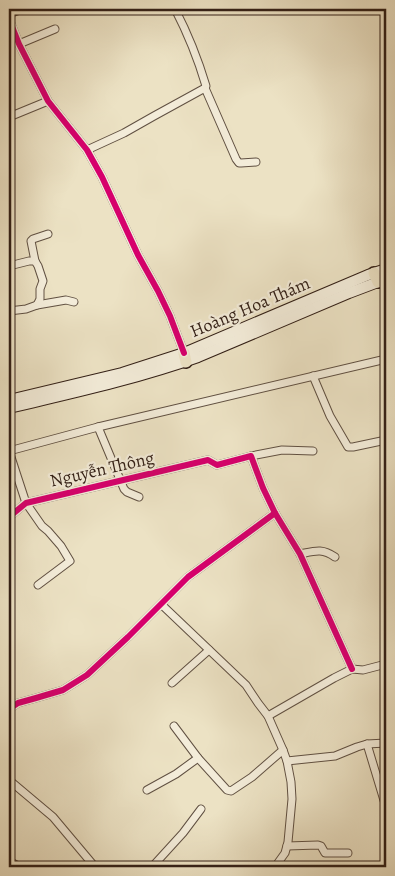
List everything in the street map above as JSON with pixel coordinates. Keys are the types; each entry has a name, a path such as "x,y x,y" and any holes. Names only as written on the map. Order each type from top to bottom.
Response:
{"main road":[{"name":"Hoàng Hoa Thám","path":"9,400 185,357 198,357 349,293 379,278 386,269"},
{"name":"Hoàng Hoa Thám","path":"9,408 133,378 185,357"}],"street":[{"path":"9,14 22,9"},
{"path":"175,9 186,30 198,60 205,88 236,159 239,163 256,162"},
{"path":"9,19 19,44 48,101 87,150 102,177 138,255 170,316 185,357"},
{"path":"19,44 55,29"},
{"path":"87,150 124,133 205,88"},
{"path":"9,117 48,101"},
{"path":"37,305 43,281 31,245 32,239 48,234"},
{"path":"9,266 35,261"},
{"path":"9,311 66,300 74,302"},
{"path":"38,585 70,561 62,546 42,526 26,502 9,451 98,427 386,359"},
{"path":"313,376 330,416 348,447 386,440"},
{"path":"98,427 124,488 139,497"},
{"name":"Nguyễn Thông","path":"9,517 26,502 208,460 217,465 282,450 313,451"},
{"path":"251,456 263,488 275,513 300,554 352,669"},
{"path":"9,708 18,702 63,690 87,675 128,638 188,577 275,513"},
{"path":"300,554 319,550 335,557"},
{"path":"162,605 246,685 268,716 283,750 291,782 292,799 287,846 285,853 275,867"},
{"path":"172,683 209,650"},
{"path":"268,716 352,669 364,670 386,664"},
{"path":"174,726 198,758 227,790 231,791 252,778 283,750"},
{"path":"287,761 335,756 366,744 386,743"},
{"path":"366,744 386,807"},
{"path":"147,790 176,774 198,758"},
{"path":"9,780 53,817 92,866"},
{"path":"152,867 201,809"},
{"path":"287,846 318,845 321,846 325,853 348,853"},
{"path":"9,863 20,867"}],"cycle path":[{"path":"9,19 19,44 48,101 87,150 102,177 138,255 170,316 184,353"},
{"path":"9,517 26,503 208,460 217,465 251,456 263,488 275,513 300,554 352,669"},
{"path":"9,709 18,703 63,690 87,675 188,577 275,513"}]}
